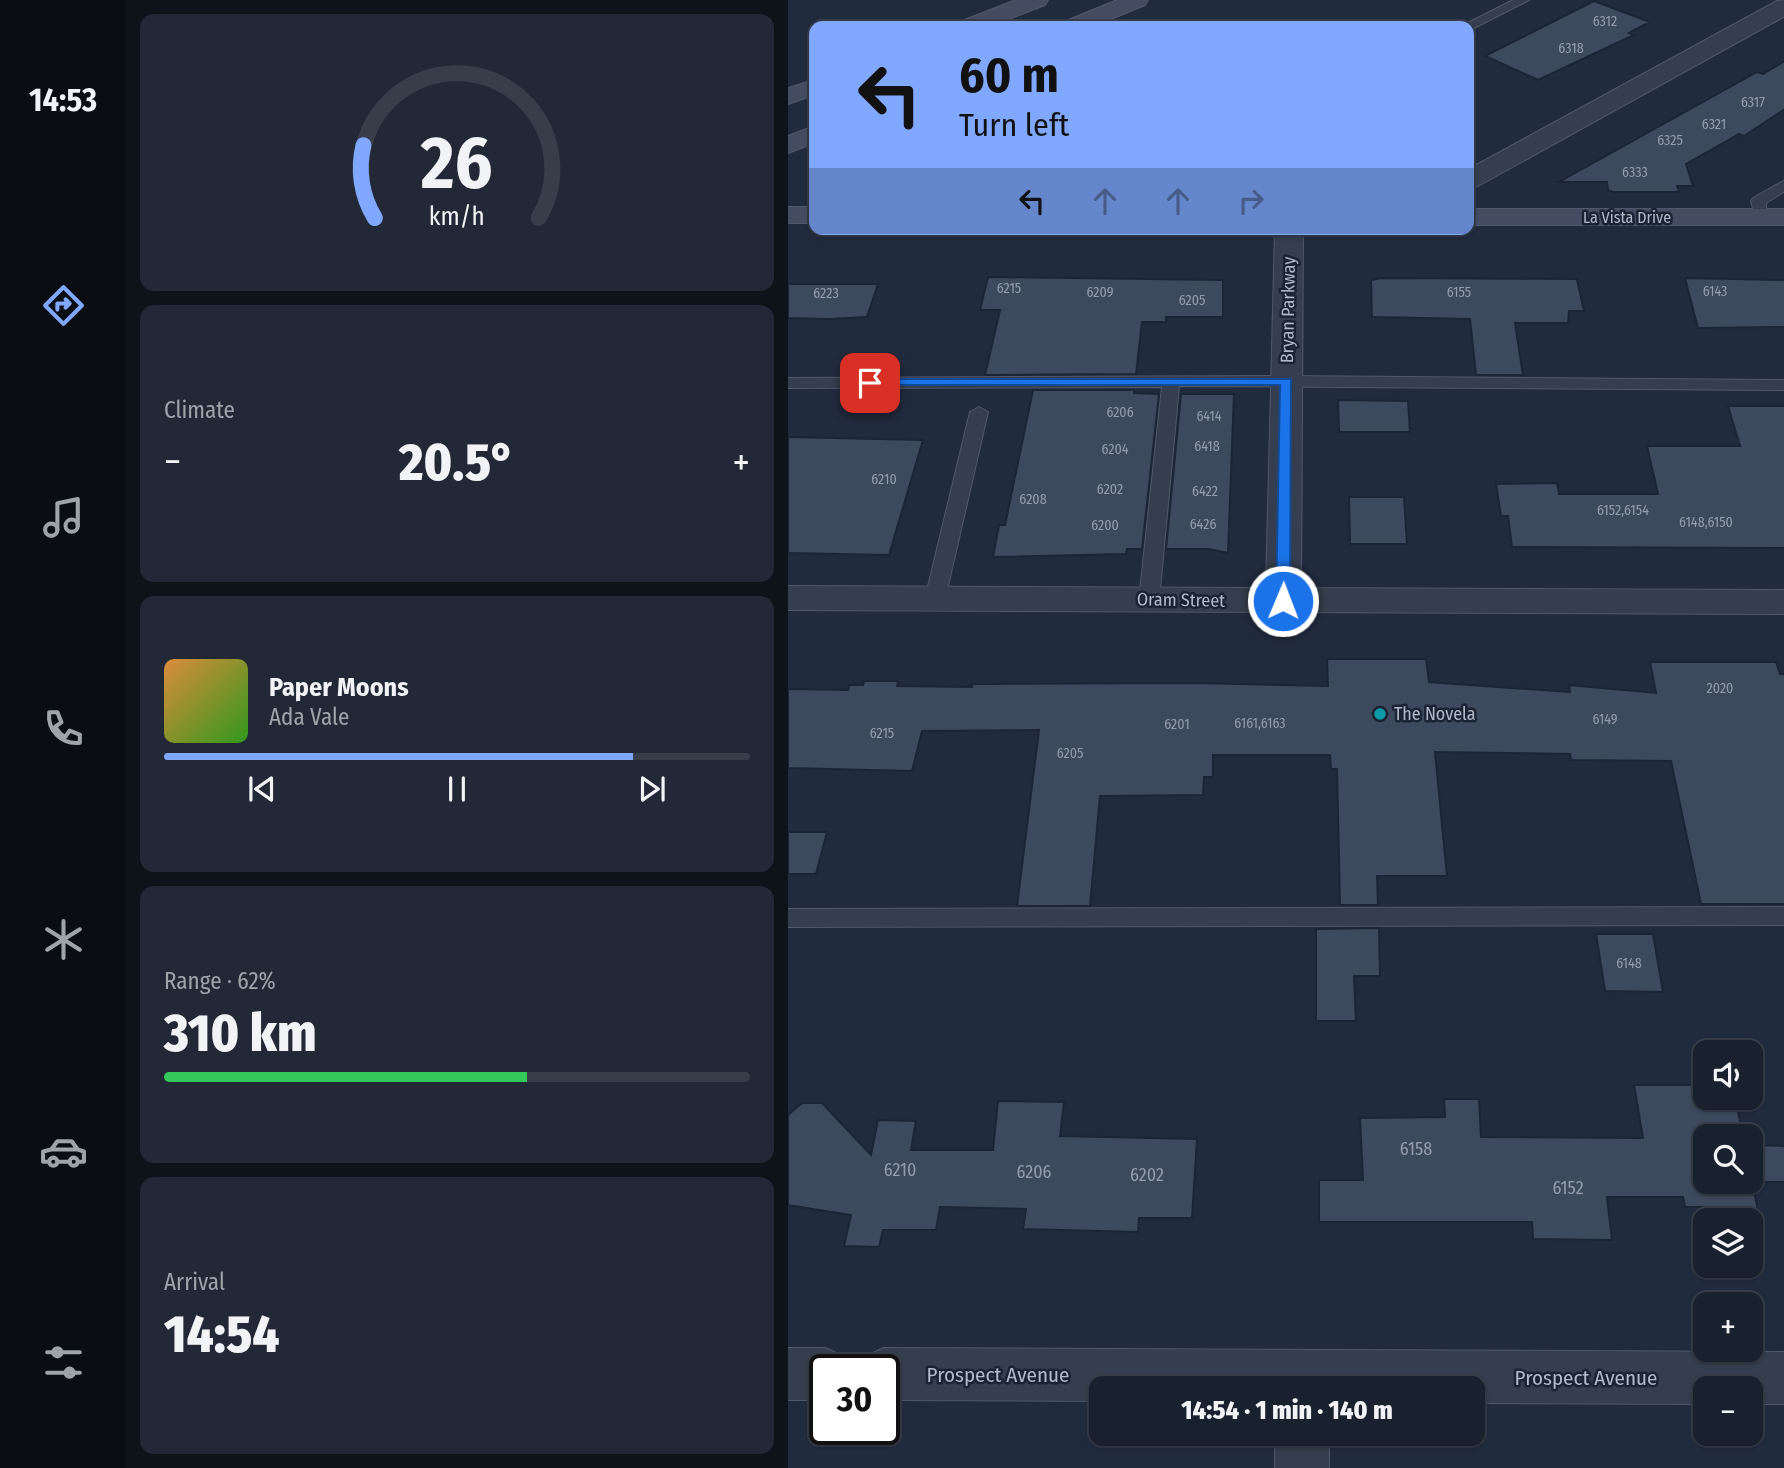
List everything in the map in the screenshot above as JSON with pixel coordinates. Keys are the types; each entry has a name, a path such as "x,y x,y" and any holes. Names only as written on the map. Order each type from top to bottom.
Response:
{"street":[{"path":"983,21 1037,0"},
{"path":"1086,21 1137,0"},
{"path":"1474,177 1784,6"},
{"path":"788,97 809,89"},
{"path":"788,145 809,136"},
{"path":"788,215 809,215"},
{"name":"La Vista Drive","path":"1474,217 1773,217"},
{"name":"Bryan Parkway","path":"1283,601 1289,235"},
{"name":"Oram Street","path":"788,598 1784,602"},
{"path":"788,1374 809,1374"},
{"name":"Prospect Avenue","path":"900,1374 1089,1378"},
{"name":"Prospect Avenue","path":"1485,1380 1784,1378"},
{"path":"1302,1446 1302,1468"}],"lane":[{"path":"1474,23 1523,0"},
{"path":"1773,217 1758,201 1784,184"},
{"path":"788,383 1287,381 1784,385"},
{"path":"1149,600 1171,382"},
{"path":"936,599 979,412"},
{"path":"788,918 1784,916"}],"building":[{"path":"1594,1 1650,22 1629,33 1634,35 1538,80 1485,56"},
{"path":"1785,61 1785,109 1744,136 1739,134 1686,164 1693,186 1677,186 1679,192 1613,192 1608,190 1607,182 1559,182 1757,72 1763,74"},
{"path":"988,277 1223,280 1223,317 1166,317 1166,322 1142,322 1136,374 985,375 1000,310 980,310"},
{"path":"1685,278 1785,280 1785,327 1698,328"},
{"path":"1577,279 1584,311 1569,311 1568,323 1515,323 1523,375 1476,375 1470,319 1372,317 1371,280"},
{"path":"788,284 878,284 867,317 829,319 788,318"},
{"path":"1033,390 1134,390 1134,393 1159,394 1142,549 1127,549 1126,554 993,557 999,525 1005,525"},
{"path":"1181,394 1234,394 1228,553 1209,549 1166,549"},
{"path":"1338,400 1408,401 1410,432 1339,432"},
{"path":"1728,406 1785,406 1785,548 1512,547 1508,516 1501,516 1496,484 1557,483 1559,494 1658,494 1647,446 1740,446"},
{"path":"788,437 923,440 889,555 788,553"},
{"path":"1349,497 1404,497 1407,544 1350,544"},
{"path":"1327,659 1426,659 1429,682 1570,692 1569,685 1656,693 1650,662 1776,662 1780,674 1785,674 1785,904 1701,904 1671,761 1571,760 1570,754 1435,752 1447,876 1377,876 1378,905 1340,905 1337,769 1331,769 1330,755 1213,755 1213,777 1204,777 1203,795 1100,796 1090,906 1017,906 1039,730 922,731 912,771 788,768 788,689 848,690 849,685 863,685 864,681 898,681 897,686 972,687 972,684 1197,683 1328,686"},
{"path":"788,832 827,832 816,874 788,874"},
{"path":"1379,928 1380,976 1354,976 1356,1021 1316,1021 1316,929"},
{"path":"1596,934 1653,934 1663,992 1605,991"},
{"path":"1634,1085 1693,1085 1693,1110 1738,1110 1741,1124 1693,1124 1693,1194 1755,1194 1757,1208 1685,1207 1683,1197 1607,1197 1612,1240 1533,1239 1532,1222 1319,1222 1319,1180 1363,1180 1360,1118 1445,1117 1444,1099 1479,1099 1481,1137 1643,1138"},
{"path":"998,1101 1064,1102 1060,1136 1197,1139 1192,1218 1139,1218 1138,1232 1023,1229 1026,1209 940,1207 936,1230 883,1230 879,1247 844,1246 851,1215 788,1205 788,1115 802,1103 822,1103 871,1155 878,1120 916,1121 911,1150 993,1150"},
{"path":"1763,1145 1785,1146 1785,1182 1763,1182"}],"place":[{"name":"The Novela","path":"1380,714"}],"route":[{"path":"870,383 1287,381 1283,601"}]}
